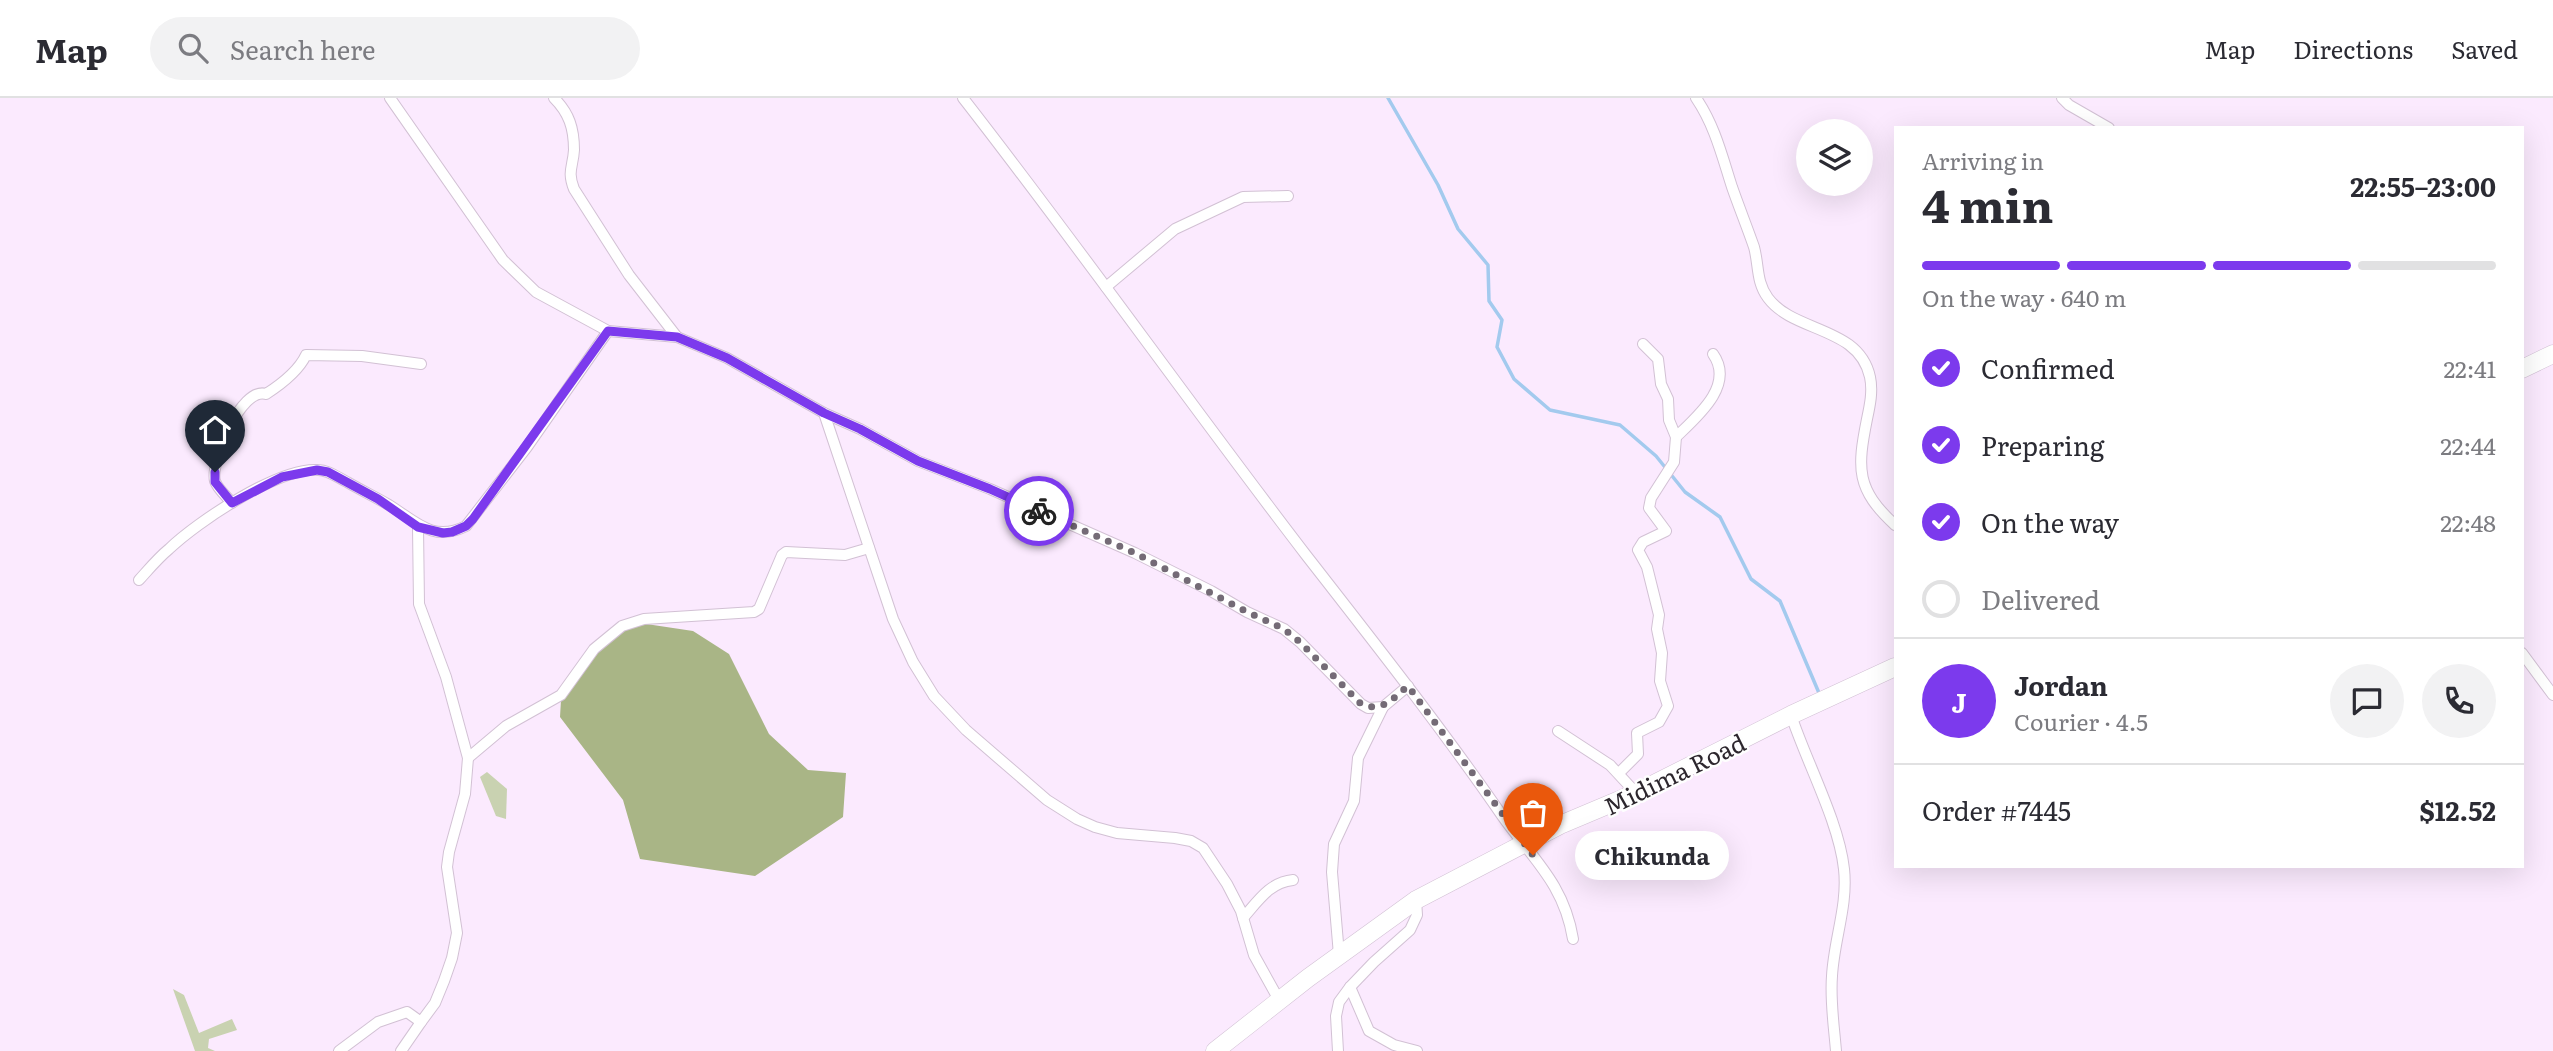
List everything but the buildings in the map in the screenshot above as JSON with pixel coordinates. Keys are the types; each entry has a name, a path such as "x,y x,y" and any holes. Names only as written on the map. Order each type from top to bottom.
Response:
{"main road":[{"path":"2524,368 2553,354"},
{"name":"Midima Road","path":"1225,1048 1279,1000 1416,900 1522,844 1636,793 1791,715 1894,667"}],"street":[{"path":"390,98 503,261 536,292 608,331 677,337 727,358 824,413 937,470 990,489 1135,553 1247,612 1274,623 1300,642 1361,704 1368,708 1383,707"},
{"path":"554,98 571,119 574,151 569,176 574,189 629,275 677,337"},
{"path":"962,98 1223,446 1454,747 1522,844 1543,866 1570,922 1573,939"},
{"path":"1696,98 1713,125 1754,250 1762,290 1779,311 1827,331 1843,341 1865,364 1870,375 1871,389 1861,449 1863,484 1869,496 1894,524"},
{"path":"2062,98 2106,126"},
{"path":"1106,287 1175,229 1242,197 1288,196"},
{"path":"139,580 170,547 232,503 282,477 317,470 328,472 392,507 418,527 443,533 466,526 608,331"},
{"path":"1619,774 1637,754 1637,733 1659,722 1668,706 1660,681 1662,653 1657,629 1659,615 1647,567 1638,551 1643,542 1666,531 1649,508 1651,498 1674,462 1676,437 1669,420 1668,399 1661,384 1658,359 1643,344"},
{"path":"1676,437 1712,400 1722,373 1721,364 1713,354"},
{"path":"232,503 215,482 215,472 229,423 254,395 261,392 267,394 275,388 303,362 306,355 362,356 421,364"},
{"path":"824,413 903,641 934,696 952,716 1047,800 1077,819 1117,833 1175,838 1191,841 1203,848 1227,884 1243,918 1254,955 1279,1000"},
{"path":"401,1051 435,1003 452,958 457,933 447,867 465,794 468,758 446,677 419,604 418,527"},
{"path":"468,758 506,726 561,695 594,649 622,626 643,619 754,612 759,609 782,555 786,552 845,555 869,548"},
{"path":"2524,656 2553,695"},
{"path":"1339,955 1332,857 1339,831 1354,801 1358,758 1383,707 1408,686"},
{"path":"1791,715 1833,828 1844,867 1843,912 1832,973 1831,995 1836,1051"},
{"path":"1558,731 1610,765 1636,793"},
{"path":"1243,918 1264,893 1279,881 1293,880"},
{"path":"1338,1051 1339,1002 1349,986 1410,930 1417,915 1416,900"},
{"path":"1349,986 1368,1031 1394,1045 1416,1051"},
{"path":"339,1051 378,1022 402,1014 412,1014 421,1023"}],"green space":[{"path":"633,622 693,631 729,654 769,734 808,770 846,773 843,817 755,876 640,859 623,800 560,717 561,700 596,649"},
{"path":"487,772 507,789 506,819 496,816 480,777"},
{"path":"173,989 184,995 199,1033 232,1019 237,1030 209,1039 208,1048 215,1051 195,1051"}],"waterway":[{"path":"1388,98 1438,185 1458,229 1488,265 1489,301 1502,320 1497,347 1514,379 1550,410 1620,425 1656,456 1685,492 1720,517 1751,579 1780,601 1819,693"}],"way so far":[{"path":"1039,511 1135,553 1247,612 1274,623 1300,642 1342,687 1368,708 1383,707 1408,686 1522,844 1533,855"}],"place":[{"name":"Chikunda","path":"1533,855"}],"route":[{"path":"215,472 215,482 232,503 282,477 304,471 328,472 392,507 418,527 443,533 452,532 466,526 473,519 608,331 677,337 727,358 824,413 860,429 918,461 1039,511"}]}
